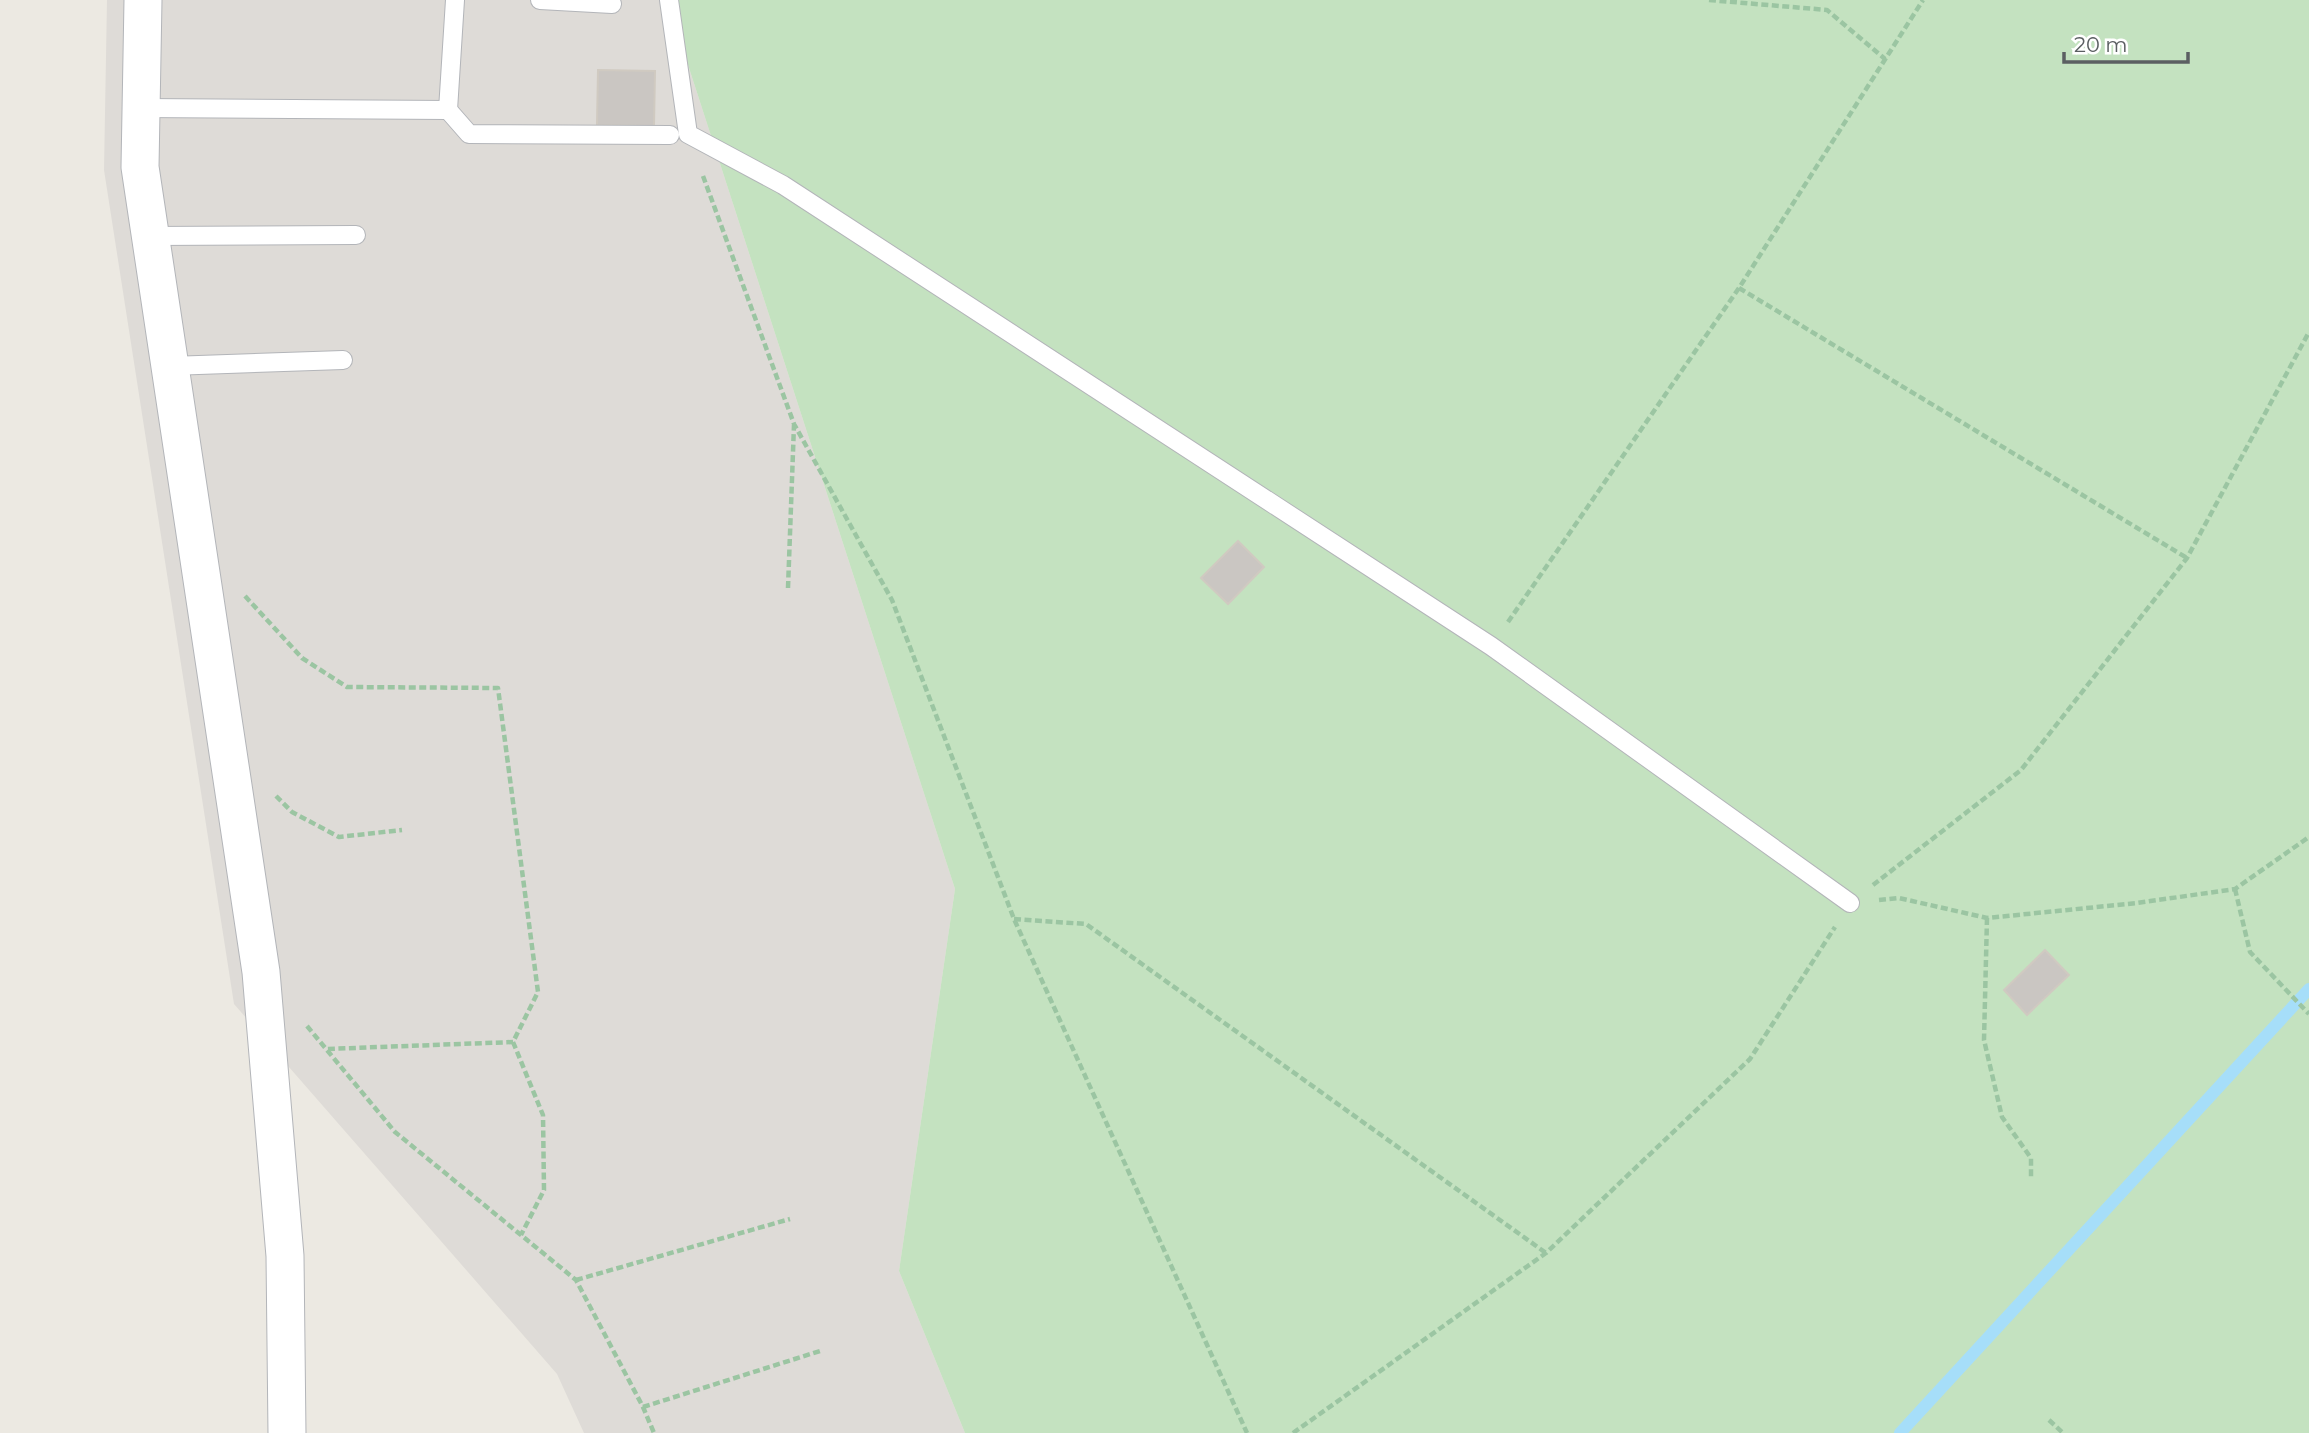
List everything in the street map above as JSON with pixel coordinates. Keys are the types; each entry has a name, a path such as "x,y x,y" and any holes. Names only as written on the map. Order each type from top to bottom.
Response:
{"street":[{"path":"144,0 140,167 261,972 285,1256 287,1433"}],"lane":[{"path":"455,0 448,110 469,134 679,134 783,185 1491,646 1850,903"},
{"path":"540,0 612,4"},
{"path":"670,0 679,134"},
{"path":"141,108 448,110"},
{"path":"150,236 356,235"},
{"path":"170,366 343,360"}],"path":[{"path":"1709,0 1827,10 1885,59"},
{"path":"1491,646 1739,288 1923,0"},
{"path":"679,134 794,424 892,600 1014,919 1247,1433"},
{"path":"1739,288 2187,558"},
{"path":"788,588 794,424"},
{"path":"199,558 248,599 302,658 347,687 498,688 538,992 513,1042 543,1115 544,1190 521,1235"},
{"path":"273,793 292,813 339,838 402,830"},
{"path":"1850,903 1899,898 1987,918 2137,903 2235,889 2309,836"},
{"path":"2235,889 2250,952 2309,1014"},
{"path":"1987,918 1984,1040 2002,1117 2031,1158 2031,1178"},
{"path":"1014,919 1086,924 1546,1253"},
{"path":"302,1020 395,1132 576,1280 654,1433"},
{"path":"326,1049 513,1042"},
{"path":"576,1280 790,1219"},
{"path":"643,1408 820,1351"},
{"path":"2049,1420 2063,1433"}],"shaded area":[{"path":"107,0 667,0 955,889 899,1271 965,1433 584,1433 557,1374 234,1004 104,170"}],"green space":[{"path":"667,0 2309,0 2309,1433 965,1433 899,1271 955,889"}],"building":[{"path":"598,70 655,71 654,126 597,125"},
{"path":"1238,541 1264,567 1228,604 1201,578"},
{"path":"2045,950 2069,975 2027,1015 2004,990"}],"waterway":[{"path":"1900,1433 2309,989"}]}
